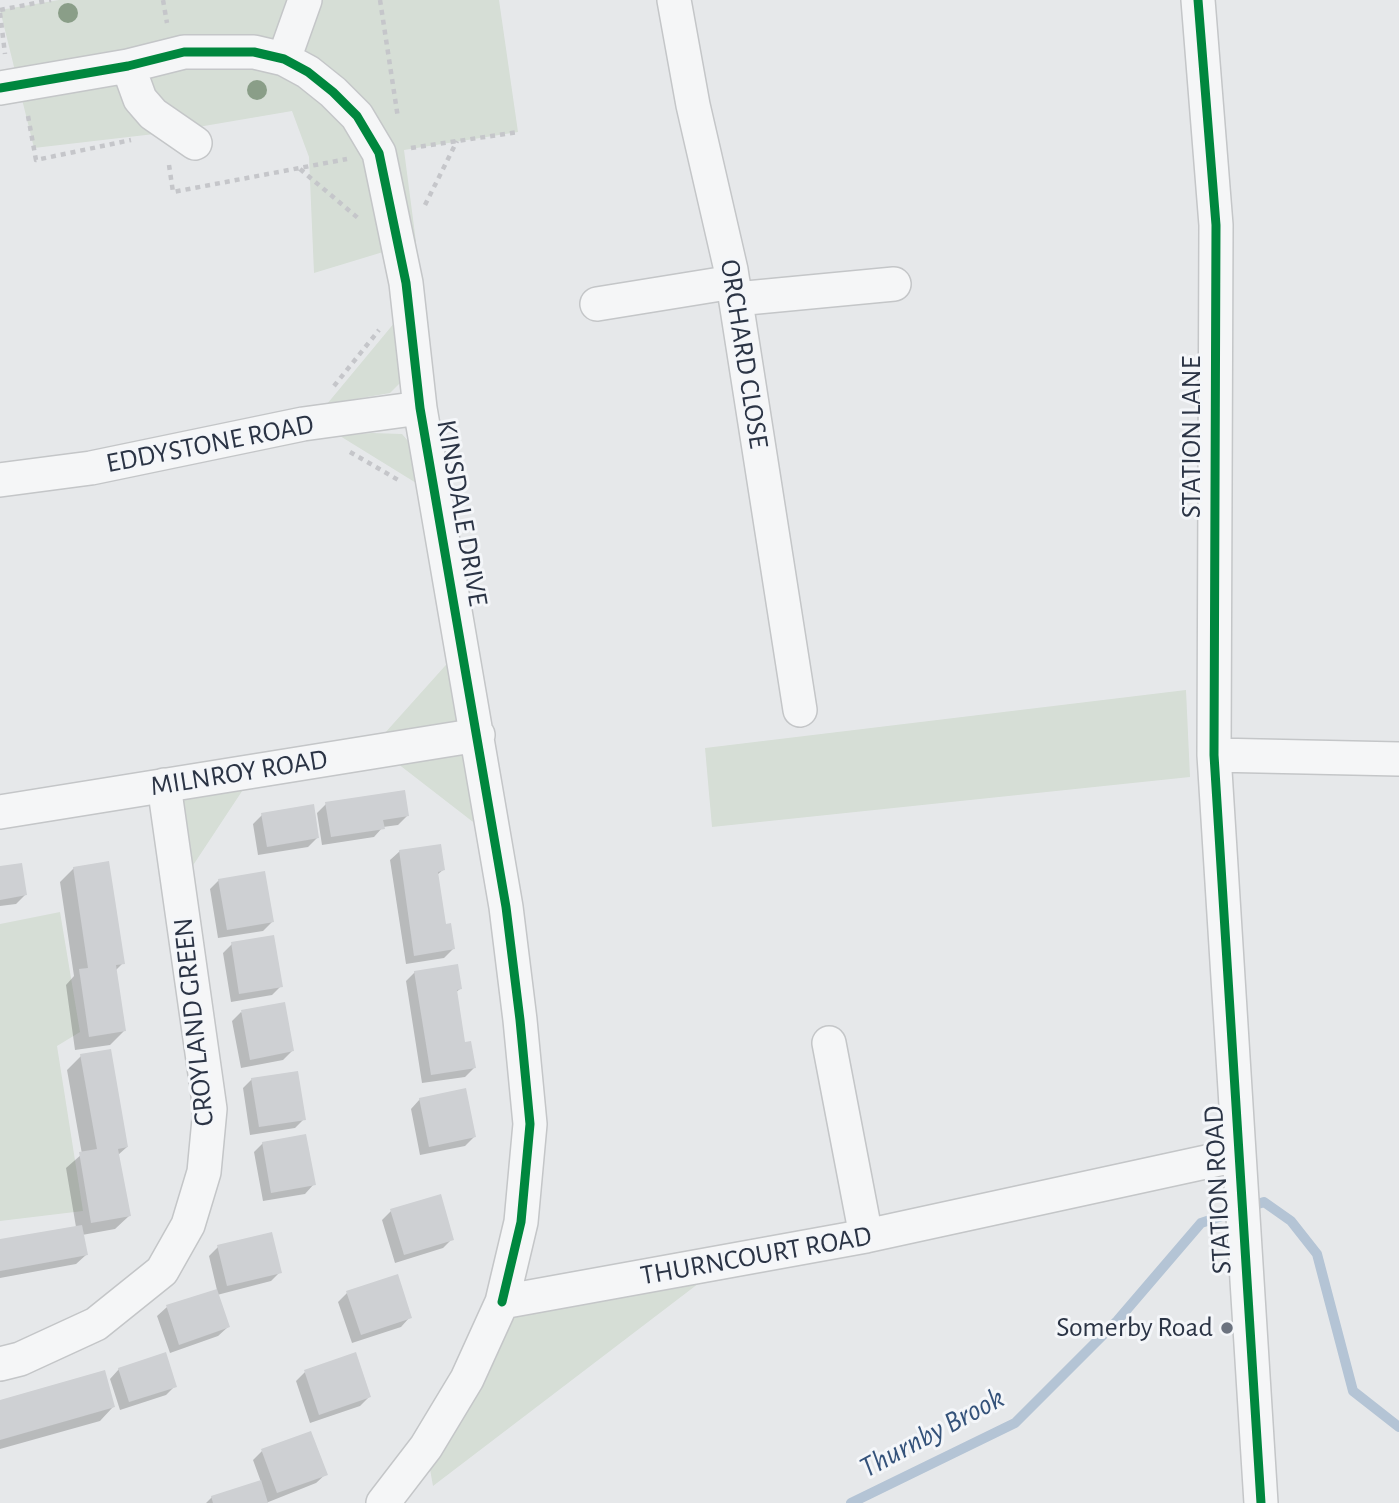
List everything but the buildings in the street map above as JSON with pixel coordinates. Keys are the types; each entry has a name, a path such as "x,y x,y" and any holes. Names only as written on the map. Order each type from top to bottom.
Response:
{"street":[{"path":"284,59 305,0"},
{"name":"ORCHARD CLOSE","path":"674,0 693,105 735,290 800,710"},
{"name":"STATION LANE","path":"1198,0 1216,225 1214,755 1222,874"},
{"name":"KINSDALE DRIVE","path":"11,86 128,66 184,52 254,52 284,59 308,72 334,92 357,116 379,153 408,294 420,408 506,907 530,1124 521,1222 502,1302"},
{"path":"128,66 139,99 181,150"},
{"path":"597,304 735,290 894,284"},
{"name":"EDDYSTONE ROAD","path":"0,480 91,468 303,424 420,408"},
{"name":"MILNROY ROAD","path":"0,812 478,735"},
{"path":"1214,755 1399,759"},
{"name":"CROYLAND GREEN","path":"0,1364 20,1359 96,1324 162,1271 188,1225 204,1172 210,1109 164,785"},
{"name":"STATION ROAD","path":"1222,874 1261,1503"},
{"path":"830,1043 866,1236"},
{"name":"THURNCOURT ROAD","path":"502,1302 866,1236 1238,1155"},
{"path":"383,1503 433,1436 467,1380 502,1302"}],"path":[{"path":"5,55 0,12 51,0"},
{"path":"380,0 399,122"},
{"path":"11,86 36,160 138,139"},
{"path":"181,150 173,192 379,153 518,132"},
{"path":"401,254 457,141"},
{"path":"300,169 360,220"},
{"path":"303,424 408,294"},
{"path":"348,450 436,503"}],"shaded area":[{"path":"59,0 499,0 518,132 404,150 416,242 314,273 309,157 292,111 163,133 34,148 0,10"},
{"path":"400,316 403,380 390,393 327,404"},
{"path":"402,434 416,450 421,486 340,436"},
{"path":"462,647 477,732 367,753"},
{"path":"1186,690 1190,777 712,827 705,748"},
{"path":"479,744 495,839 393,760"},
{"path":"256,770 182,882 164,785"},
{"path":"60,912 80,1032 57,1046 83,1211 0,1221 0,924"},
{"path":"728,1261 433,1486 426,1447 502,1302"}],"waterway":[{"name":"Thurnby Brook","path":"851,1503 1015,1423 1117,1321 1201,1223 1264,1202 1291,1221 1317,1254 1353,1391 1399,1427"}],"cycle path":[{"path":"1198,0 1216,225 1214,755 1261,1503"},
{"path":"0,88 128,66 184,52 254,52 284,59 308,72 333,92 357,116 379,153 406,283 420,408 506,907 520,1020 530,1124 521,1222 502,1302"}],"place":[{"name":"Somerby Road","path":"1227,1328"}]}
